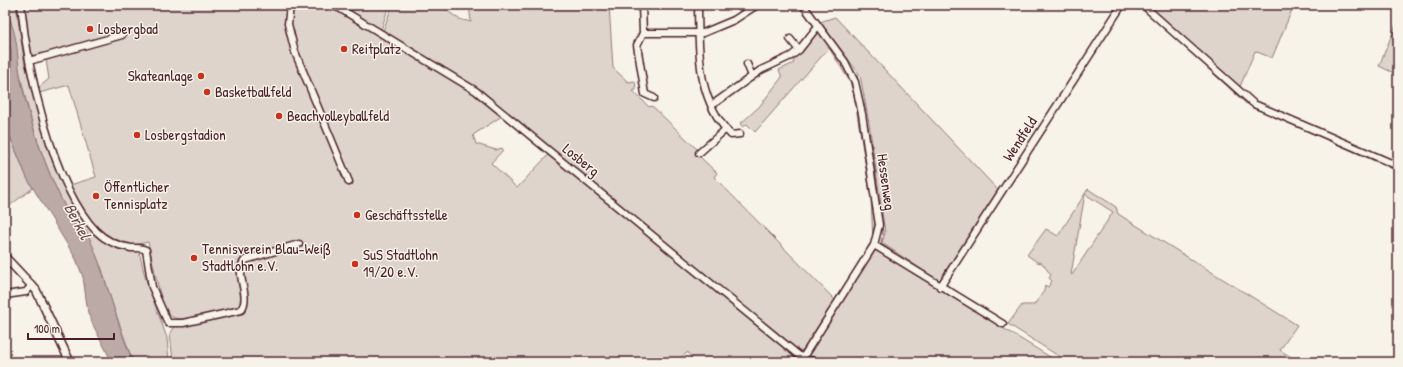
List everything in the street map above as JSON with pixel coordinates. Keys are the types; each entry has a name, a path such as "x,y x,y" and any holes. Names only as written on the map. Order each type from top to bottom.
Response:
{"street":[{"path":"21,5 29,61 52,148 79,208 96,231 108,240 121,246 146,250 152,287 168,323 184,323 241,310 245,300 241,271 242,264 245,260 299,244"},
{"path":"290,5 288,24 294,52 348,182"},
{"name":"Losberg","path":"328,5 344,12 476,91 801,360"},
{"path":"642,5 643,33 638,45 645,94 654,98"},
{"path":"698,5 701,76 718,119 731,135 740,134"},
{"path":"643,33 699,33 726,25 757,5"},
{"name":"Hessenweg","path":"801,360 874,245 878,225 862,114 855,82 845,62 804,5"},
{"name":"Wendfeld","path":"940,287 1122,5"},
{"path":"1142,5 1254,104 1398,166"},
{"path":"712,104 752,76 791,56 818,26"},
{"path":"29,61 122,35"},
{"path":"790,39 798,50"},
{"path":"747,64 752,76"},
{"path":"700,153 726,129"},
{"path":"874,245 940,287 1003,324"},
{"path":"5,257 32,285 40,297 70,362"},
{"path":"5,295 26,292 32,285"},
{"path":"801,360 817,362"}],"shaded area":[{"path":"5,5 16,5 24,60 51,156 69,195 98,234 139,251 145,277 167,338 169,362 133,362 111,300 102,269 85,231 78,230 65,207 54,184 36,137 23,88 11,22"},
{"path":"24,5 289,5 287,24 293,53 347,183 350,181 296,52 289,24 292,5 320,5 337,11 472,91 502,116 473,135 476,144 496,150 502,148 503,150 491,163 517,188 549,154 794,354 796,362 693,362 688,352 675,362 173,362 170,333 174,326 243,313 248,305 244,273 246,263 300,247 299,242 248,256 239,261 237,272 242,297 238,308 182,319 168,314 163,307 148,242 135,245 126,245 107,237 85,213 70,185 96,177 69,85 39,93 39,87 49,79 46,60 62,54 63,49 34,57 28,45"},
{"path":"380,5 389,5 381,30 349,11"},
{"path":"439,5 459,19 471,22 469,5 609,5 613,68 628,82 635,81 636,90 633,91 649,107 652,106 698,150 699,156 717,173 714,177 835,300 803,350 797,350 475,87 383,31 392,6"},
{"path":"1148,5 1294,5 1272,58 1255,51 1239,89"},
{"path":"5,12 13,29 22,86 32,124 44,160 68,213 78,230 87,232 100,264 133,362 112,362 88,313 83,277 76,259 27,178 5,124 5,72 8,75 11,71 11,51 5,25"},
{"path":"835,17 998,190 939,281 882,243 885,233 869,123 860,75 820,22"},
{"path":"1398,20 1398,75 1379,66"},
{"path":"5,25 11,51 11,71 8,75 5,72"},
{"path":"818,32 821,33 851,78 860,117 875,220 873,240 871,199 854,95 850,82 829,48 755,132 747,124 743,127 740,124 759,107 782,77 779,70 794,63 792,58 800,54"},
{"path":"5,124 27,178 33,188 5,209"},
{"path":"1088,189 1116,207 1118,214 1297,325 1280,350 1299,362 1068,362 1008,324 1022,305 1034,305 1044,291 1045,285 1048,287 1052,281 1049,278 1051,275 1042,263 1037,262 1027,255 1046,229 1058,236","holes":["1085,194 1113,212 1072,275"]},
{"path":"878,249 939,289 1055,360 1054,362 821,362 810,355 808,357 808,354 874,250"}],"waterway":[{"path":"1139,5 1246,103 1398,171"},
{"path":"823,27 857,76 874,159 883,235"},
{"path":"882,238 881,244 915,267"}],"place":[{"name":"Losbergbad","path":"90,29"},
{"name":"Reitplatz","path":"344,49"},
{"name":"Skateanlage","path":"201,76"},
{"name":"Basketballfeld","path":"207,92"},
{"name":"Beachvolleyballfeld","path":"279,116"},
{"name":"Losbergstadion","path":"137,135"},
{"name":"Öffentlicher Tennisplatz","path":"96,196"},
{"name":"Geschäftsstelle","path":"357,215"},
{"name":"Tennisverein Blau-Weiß Stadtlohn e.V.","path":"194,258"},
{"name":"SuS Stadtlohn 19/20 e.V.","path":"355,264"}],"water label":[{"name":"Berkel","path":"78,221"}]}
